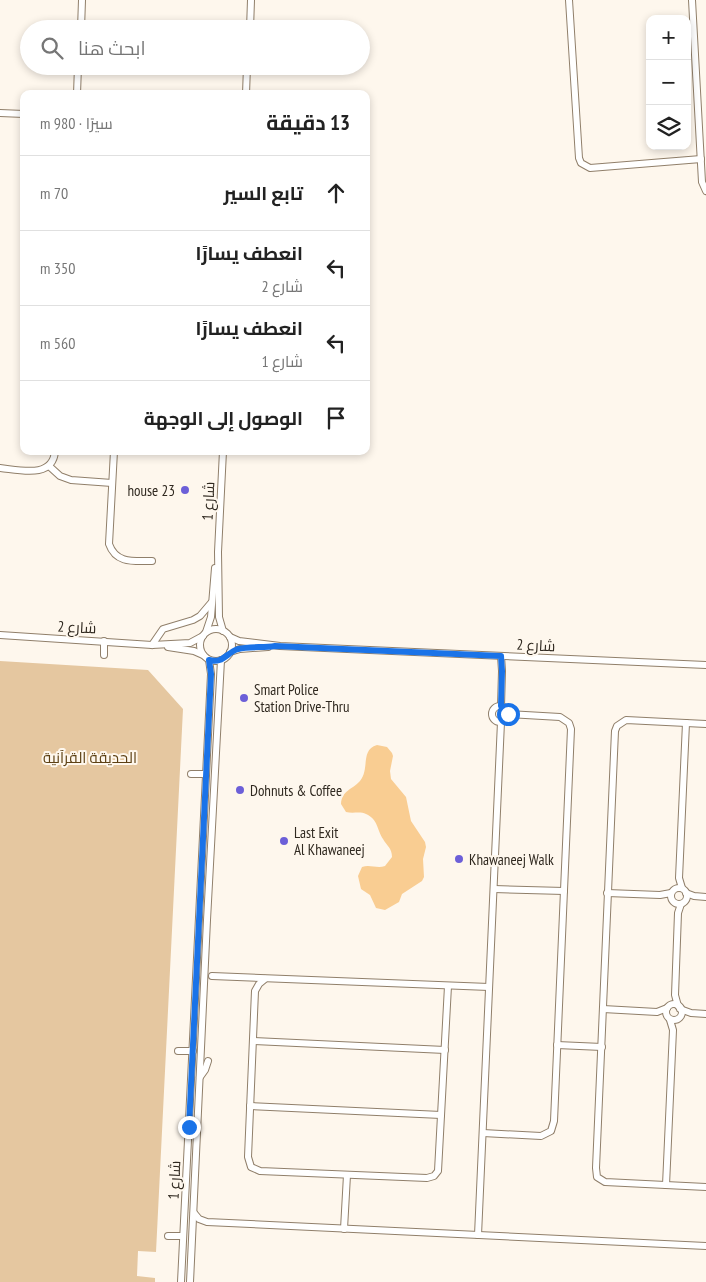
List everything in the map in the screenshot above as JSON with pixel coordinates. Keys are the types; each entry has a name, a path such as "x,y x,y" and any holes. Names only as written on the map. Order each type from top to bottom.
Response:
{"street":[{"path":"82,0 82,20"},
{"path":"250,20 251,0"},
{"path":"569,0 579,158 581,163 590,168 701,159"},
{"path":"692,0 701,159 703,186 706,191"},
{"path":"77,90 78,75"},
{"path":"246,90 247,75"},
{"path":"0,113 20,114"},
{"path":"0,468 39,471 49,466 54,460 55,455"},
{"path":"114,455 109,537 111,551 116,557 123,560 152,561"},
{"name":"شارع 1","path":"223,455 218,552 219,617 224,631"},
{"path":"49,466 60,476 71,480 112,483"},
{"name":"شارع 1","path":"204,634 210,623 218,552"},
{"path":"152,645 163,629 193,620 200,616 212,602"},
{"path":"213,629 224,631 230,637 232,645 230,652 221,660 209,660 203,655 200,646 204,634 213,629"},
{"name":"شارع 2","path":"152,645 190,643 204,634"},
{"name":"شارع 2","path":"0,635 152,645 194,651 203,655"},
{"name":"شارع 2","path":"230,637 239,641 275,646 706,665"},
{"path":"104,641 104,655"},
{"name":"شارع 2","path":"230,652 240,649 275,646"},
{"path":"501,706 503,656"},
{"name":"شارع 1","path":"181,1282 211,674 209,660"},
{"name":"شارع 1","path":"190,1282 221,660"},
{"path":"501,706 506,709 508,714 506,720 501,722 494,720 492,714 495,708 501,706"},
{"path":"483,1133 541,1136 551,1131 554,1120 571,729 565,719 560,716 508,714"},
{"path":"706,724 626,720 621,722 615,730 596,1168 598,1177 605,1182 706,1187"},
{"path":"478,1235 501,722"},
{"path":"666,1186 686,723"},
{"path":"191,774 206,774"},
{"path":"494,889 564,891"},
{"path":"607,893 706,897"},
{"path":"212,976 490,987"},
{"path":"247,978 255,991"},
{"path":"265,979 255,991 248,1160 253,1169 260,1171 347,1175 427,1178 434,1176 438,1171 448,986"},
{"path":"675,995 679,1007 691,1013"},
{"path":"672,1014 679,1007"},
{"path":"672,1014 679,1007"},
{"path":"603,1009 672,1014 706,1014"},
{"path":"253,1041 445,1050"},
{"path":"558,1045 602,1047"},
{"path":"178,1050 193,1051"},
{"path":"200,1078 208,1061"},
{"path":"250,1106 441,1115"},
{"path":"344,1229 347,1175"},
{"path":"194,1213 200,1219 207,1222 706,1246"},
{"path":"192,1231 207,1222"},
{"path":"168,1236 183,1236"}],"green space":[{"name":"الحديقة القرآنية","path":"0,661 148,670 183,709 156,1252 138,1251 137,1276 155,1278 155,1282 0,1282"}],"shaded area":[{"path":"377,745 387,747 392,753 391,779 406,797 411,821 425,842 426,847 423,859 424,877 422,881 402,894 399,902 385,910 376,908 370,895 361,889 358,876 362,867 385,866 392,857 391,851 370,816 364,813 346,812 341,804 345,793 360,781 363,776 367,755 372,747"}],"place":[{"name":"house 23","path":"185,490"},
{"name":"Smart Police Station Drive-Thru","path":"244,698"},
{"name":"Dohnuts & Coffee","path":"240,790"},
{"name":"Last Exit Al Khawaneej","path":"284,841"},
{"name":"Khawaneej Walk","path":"459,859"}],"route":[{"path":"189,1127 211,674 209,660 221,660 230,652 240,649 275,646 501,656 501,706 505,707 508,714"}]}
